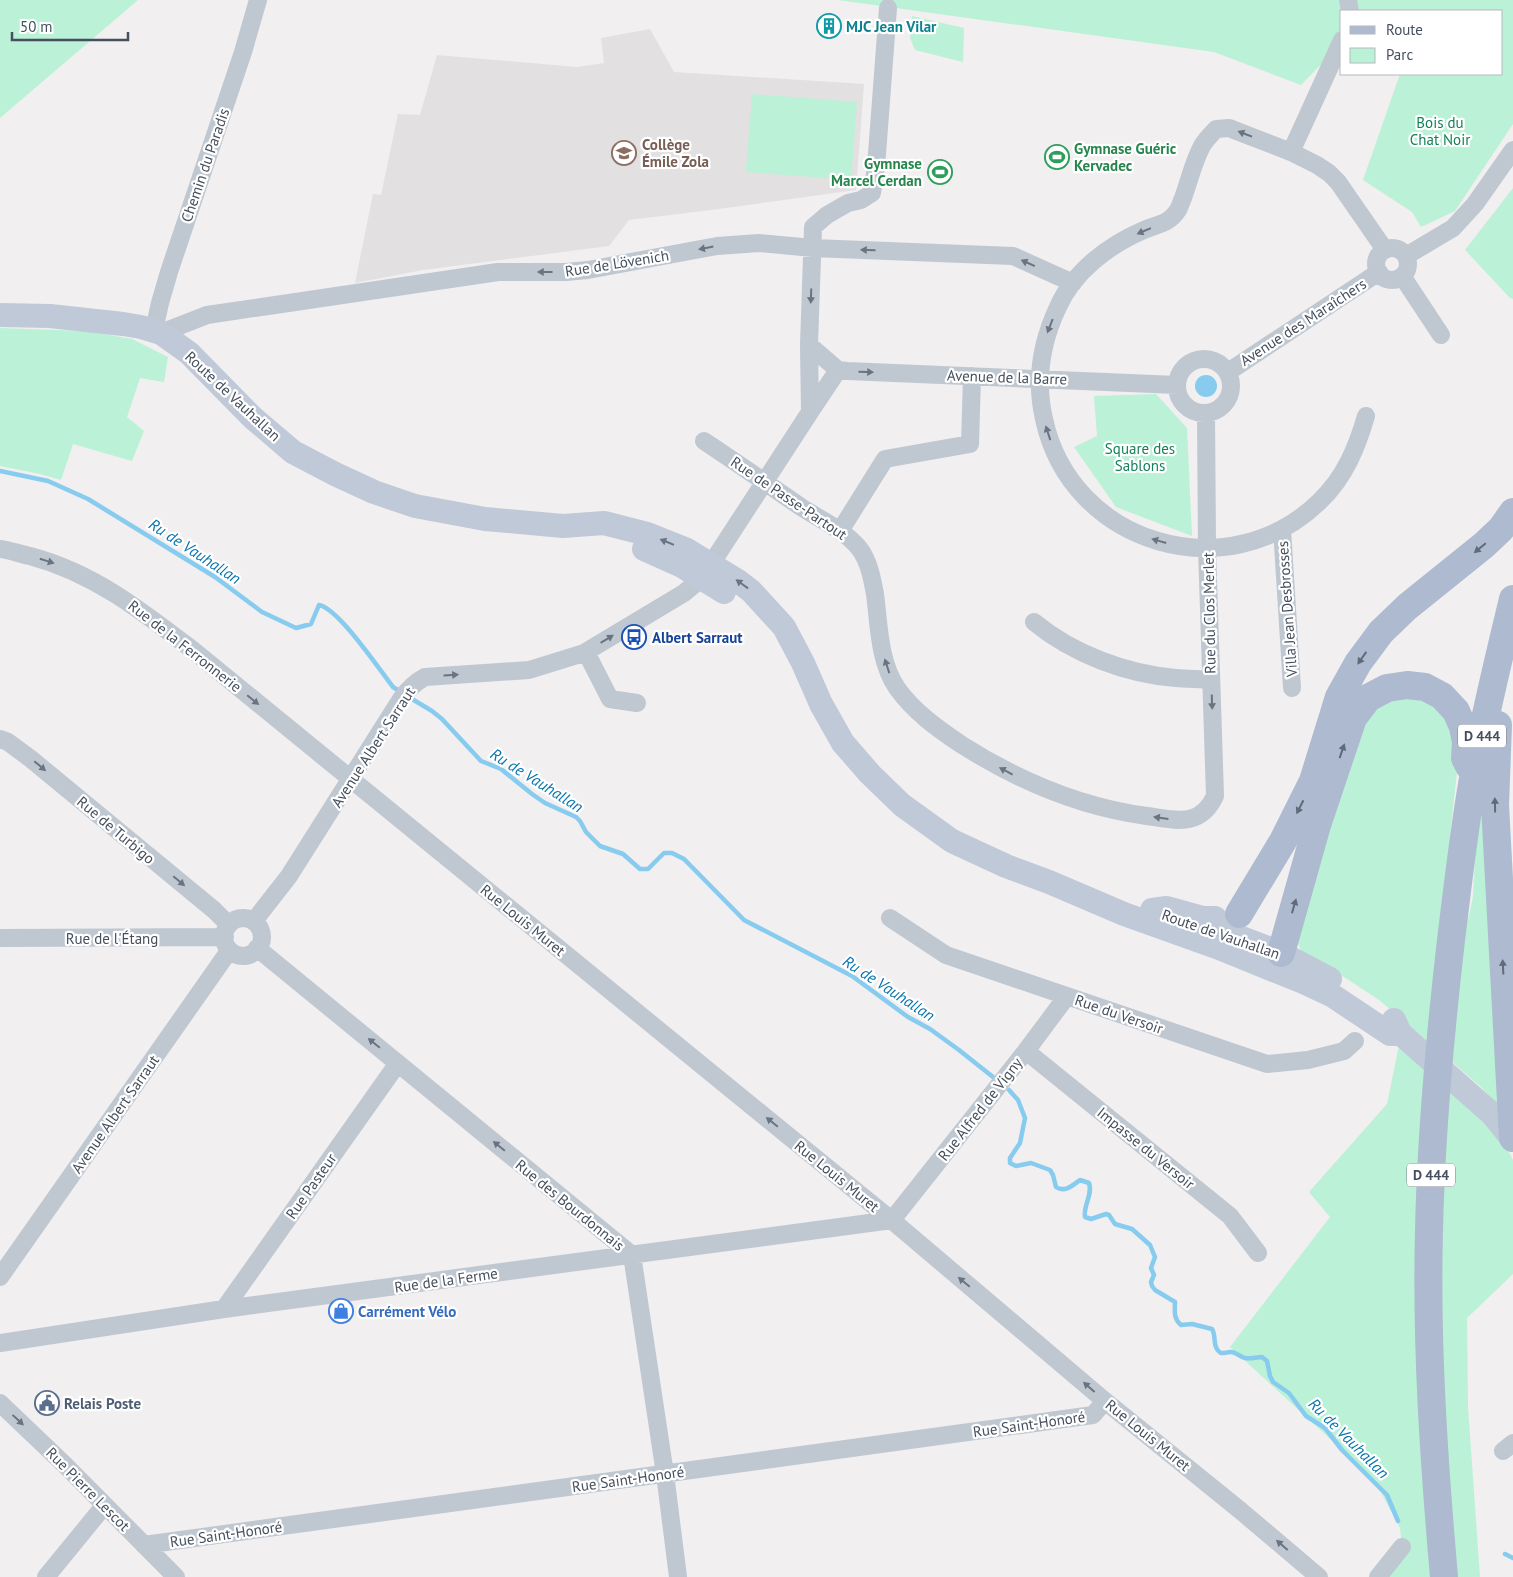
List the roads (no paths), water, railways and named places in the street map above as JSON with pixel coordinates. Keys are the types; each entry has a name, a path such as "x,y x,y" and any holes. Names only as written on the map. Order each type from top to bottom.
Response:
{"main road":[{"path":"0,315 50,316 123,324 158,331"},
{"name":"Route de Vauhallan","path":"158,331 189,353 253,418 293,452 374,492 415,506 486,519 564,526 639,547 682,566 706,571 727,593 769,626 803,663 821,704 844,743 870,774 902,805 952,841 1006,866 1124,914 1179,933 1303,982 1333,996 1390,1034 1400,1033"},
{"path":"1474,775 1465,758 1466,742 1463,727 1456,711 1442,696 1425,687 1407,685 1387,688 1368,698 1353,718 1317,825 1281,953 1267,960 1253,962 1239,926 1314,781 1339,697 1358,663 1381,632 1407,606 1484,545 1501,529 1513,512"},
{"name":"D 444","path":"1444,1577 1429,1357 1428,1232 1433,1130 1443,1006 1461,859 1474,775 1513,599"},
{"path":"1490,696 1499,717 1495,805 1513,1139"},
{"name":"Route de Vauhallan","path":"1049,882 1152,910 1167,908 1204,918 1225,918 1281,953 1340,984 1395,1020 1400,1033 1486,1109 1513,1139"}],"street":[{"name":"Chemin du Paradis","path":"158,331 169,272 243,52 258,0"},
{"path":"810,412 809,345 813,227 827,215 872,193 876,167 888,8"},
{"path":"1291,152 1340,44"},
{"path":"1366,416 1360,439 1350,461 1337,482 1321,501 1302,516 1282,529 1259,539 1234,546 1192,548 1160,542 1130,531 1108,517 1090,502 1071,481 1056,455 1046,431 1040,403 1039,378 1041,359 1045,340 1066,292 1096,258 1112,246 1145,229 1166,223 1179,209 1201,148 1216,129 1229,128 1291,152 1329,173 1338,182 1385,250"},
{"path":"1406,256 1453,228 1475,204 1513,150"},
{"name":"Rue de Lövenich","path":"158,331 207,315 498,272 566,272 588,270 717,246 759,243 813,248 1014,256 1073,283"},
{"path":"1397,248 1406,256 1408,262 1407,269 1402,276 1394,280 1387,279 1379,272 1376,265 1377,259 1380,253 1385,250 1397,248"},
{"name":"Avenue des Maraîchers","path":"1228,372 1379,272"},
{"path":"1402,276 1441,335"},
{"path":"809,345 838,370 810,412"},
{"path":"1206,359 1222,365 1228,372 1232,386 1230,394 1227,402 1214,412 1198,413 1185,405 1180,399 1177,385 1179,376 1190,363 1206,359"},
{"name":"Avenue de la Barre","path":"838,370 1177,385"},
{"path":"840,531 885,458 970,444 972,376"},
{"name":"Avenue Albert Sarraut","path":"254,921 289,876 404,695 416,682 426,677 529,670 586,652 684,593 706,571 810,412"},
{"name":"Rue du Clos Merlet","path":"1206,414 1207,548 1215,788 1214,796 1207,810"},
{"name":"Rue de Passe-Partout","path":"704,441 802,508 840,531 860,549 872,579 883,655 888,672 896,687 921,715 954,739 1011,774 1079,802 1110,810 1178,820 1192,819 1207,810"},
{"name":"Villa Jean Desbrosses","path":"1282,529 1292,688"},
{"name":"Rue de la Ferronnerie","path":"0,549 50,562 91,579 124,598 194,651 351,779"},
{"path":"1034,622 1070,646 1094,658 1117,666 1175,678 1211,680"},
{"path":"586,652 610,698 637,704"},
{"name":"Rue de Turbigo","path":"0,739 8,742 31,759 214,910 228,938"},
{"name":"Rue Louis Muret","path":"351,779 892,1220 1105,1401 1241,1510 1319,1577"},
{"path":"244,918 254,921 262,938 261,944 254,953 238,956 228,938 233,921 244,918"},
{"name":"Rue du Versoir","path":"890,918 946,955 1268,1064 1308,1060 1344,1051 1355,1042"},
{"name":"Rue de l'Étang","path":"0,938 228,938"},
{"name":"Avenue Albert Sarraut","path":"0,1276 228,938"},
{"name":"Rue des Bourdonnais","path":"257,948 632,1255 678,1577"},
{"name":"Rue Alfred de Vigny","path":"892,1220 1026,1051 1067,996"},
{"name":"Impasse du Versoir","path":"1026,1051 1230,1216 1258,1252"},
{"name":"Rue Pasteur","path":"224,1309 398,1063"},
{"name":"Rue de la Ferme","path":"0,1343 224,1309 892,1220"},
{"name":"Rue Saint-Honoré","path":"144,1545 1093,1415 1105,1401"},
{"name":"Rue Pierre Lescot","path":"0,1403 66,1466 176,1577"},
{"path":"46,1577 104,1506"},
{"path":"1378,1577 1402,1548"}],"water":[{"path":"1206,375 1214,378 1217,386 1214,394 1206,397 1198,394 1195,386 1198,378"}],"waterway":[{"name":"Ru de Vauhallan","path":"0,471 48,481 88,499 215,577 262,612 296,628 311,624 319,605 327,609 347,628 393,687 401,692"},
{"name":"Ru de Vauhallan","path":"407,696 442,719 481,761 501,769 545,803 576,817 586,832 600,846 623,854 640,869 648,869 664,853 672,853 684,859 744,920 852,976 908,1017 930,1029 993,1077"},
{"name":"Ru de Vauhallan","path":"1009,1090 1018,1100 1025,1118 1020,1143 1010,1158 1010,1163 1016,1166 1031,1163 1050,1170 1056,1187 1059,1189 1069,1188 1080,1180 1089,1183 1090,1192 1085,1208 1085,1217 1091,1219 1106,1214 1109,1215 1115,1224 1132,1229 1150,1245 1155,1257 1151,1268 1154,1275 1151,1282 1152,1286 1155,1290 1175,1302 1175,1314 1178,1322 1181,1325 1192,1324 1212,1329 1216,1347 1220,1352 1233,1352 1247,1358 1262,1357 1267,1361 1273,1382 1289,1393 1306,1416 1325,1428 1342,1450 1387,1495 1398,1521"},
{"name":"Ru de Vauhallan","path":"1505,1554 1513,1558"}],"place":[{"name":"MJC Jean Vilar","path":"829,26"},
{"name":"Collège Émile Zola","path":"624,153"},
{"name":"Gymnase Guéric Kervadec","path":"1057,157"},
{"name":"Gymnase Marcel Cerdan","path":"940,172"},
{"name":"Albert Sarraut","path":"634,637"},
{"name":"Carrément Vélo","path":"341,1311"},
{"name":"Relais Poste","path":"47,1403"}],"park label":[{"name":"Bois du Chat Noir","path":"1440,130"},
{"name":"Square des Sablons","path":"1140,456"}]}
